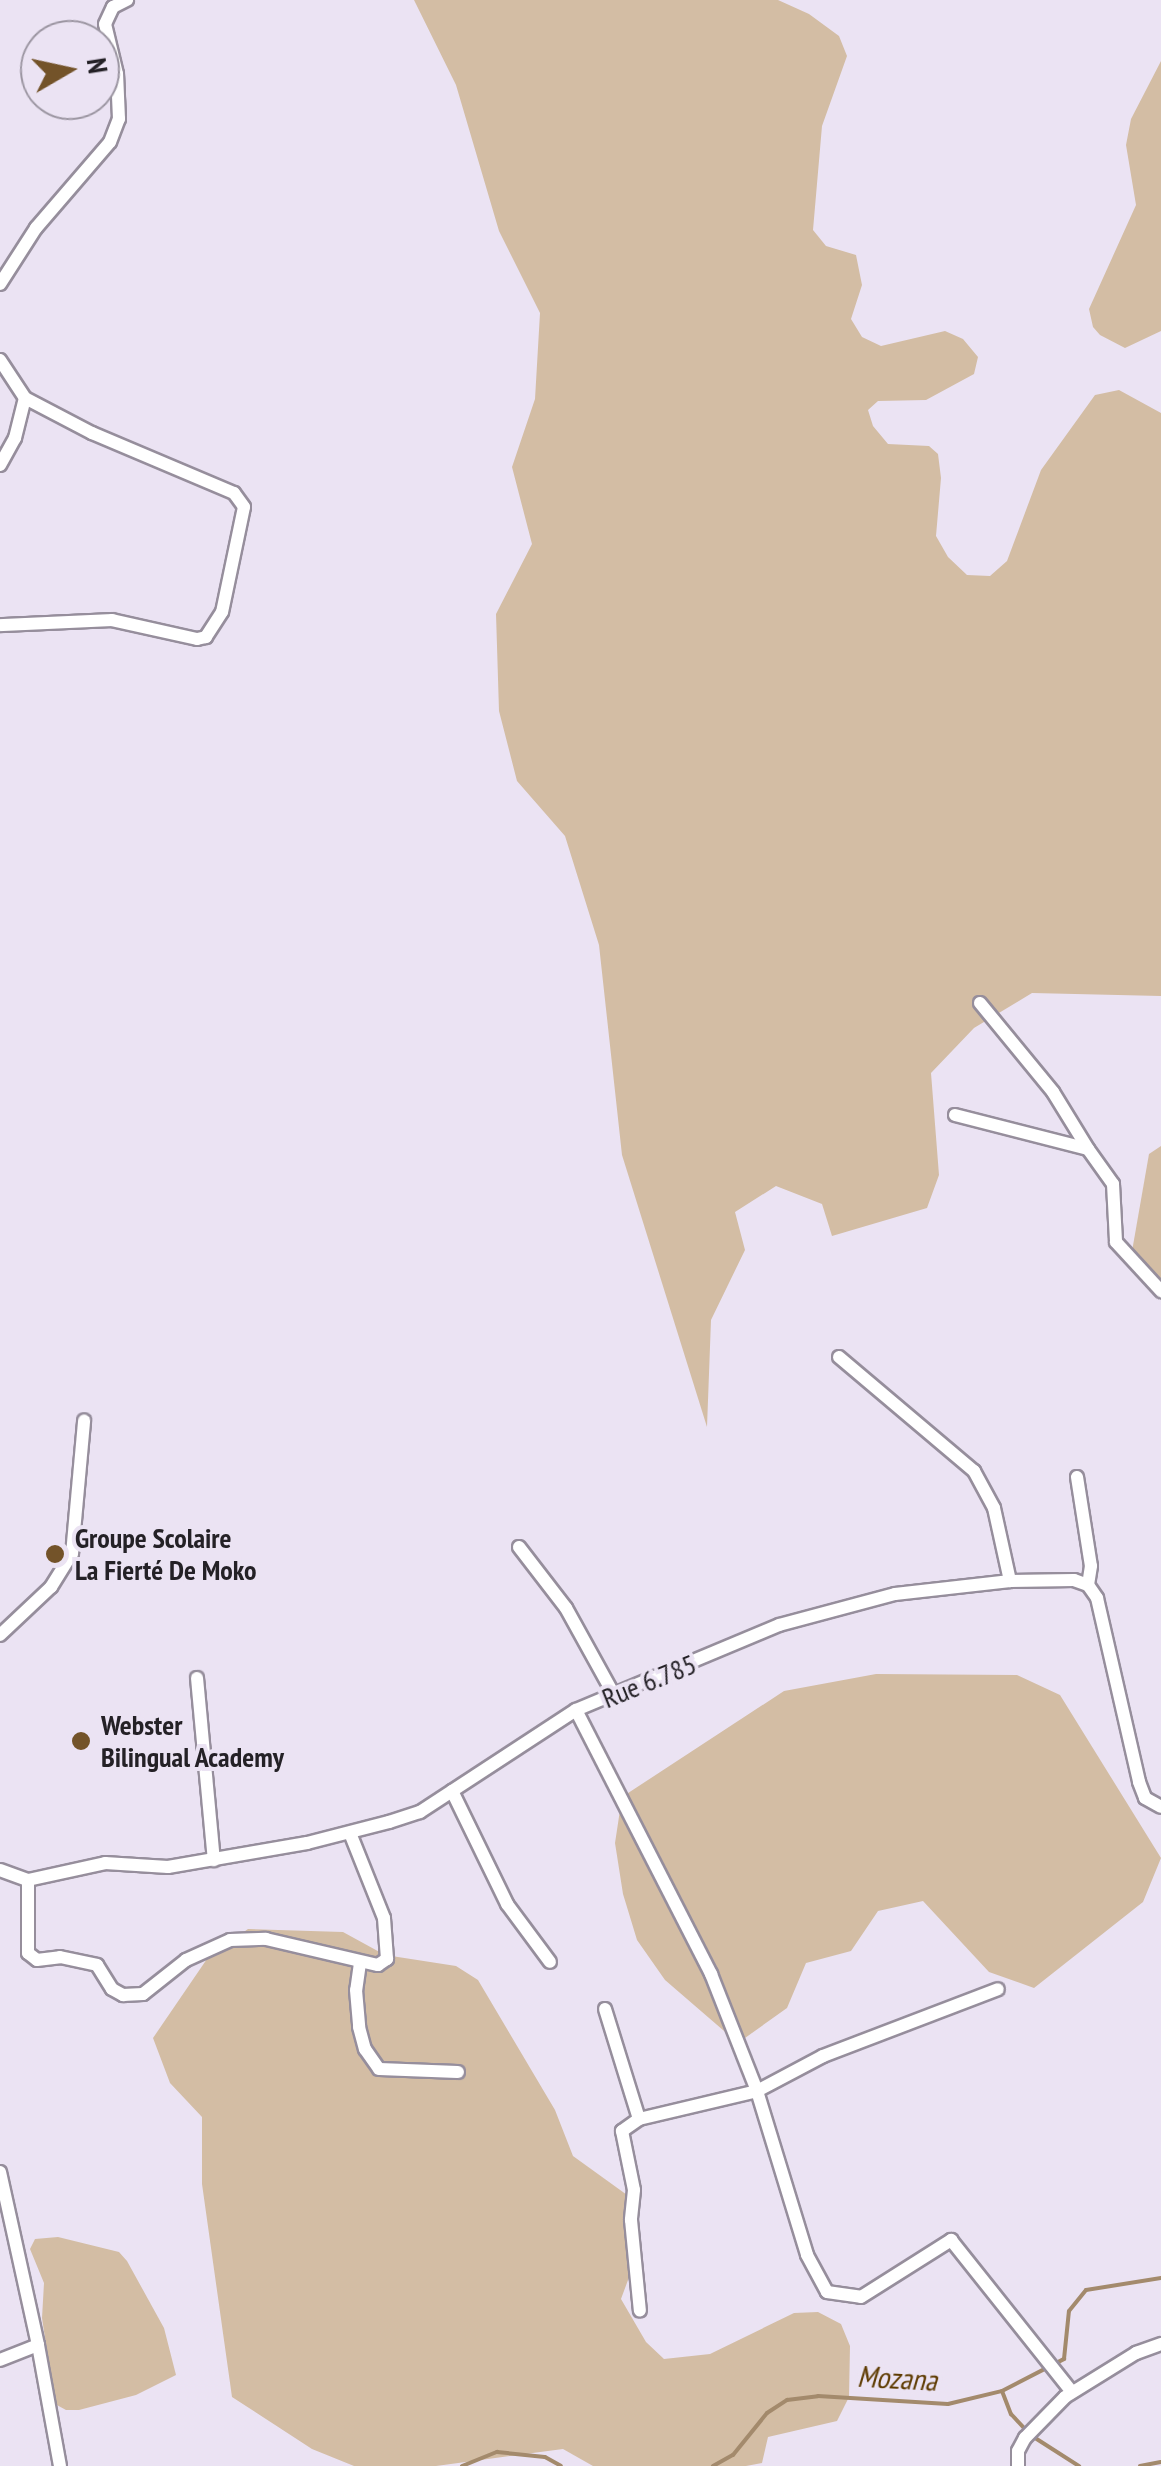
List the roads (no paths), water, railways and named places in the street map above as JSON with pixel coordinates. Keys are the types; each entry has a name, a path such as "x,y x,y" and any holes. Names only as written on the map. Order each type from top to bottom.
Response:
{"street":[{"path":"0,284 36,228 110,142 119,120 116,74 105,24 113,6 127,0"},
{"path":"0,360 25,398 92,434 234,493 244,507 222,612 206,637 158,632 112,620 0,626"},
{"path":"0,465 14,438 25,398"},
{"path":"980,1003 1054,1092 1113,1184 1116,1242 1161,1291"},
{"path":"955,1115 1088,1149"},
{"path":"839,1357 974,1471 994,1508 1010,1581"},
{"path":"0,1635 51,1586 72,1554 84,1421"},
{"path":"1077,1477 1092,1566 1088,1585 1097,1598 1139,1782 1145,1798 1161,1806"},
{"path":"519,1547 566,1608 614,1695"},
{"name":"Rue 6.785","path":"28,1880 105,1863 147,1868 214,1860 350,1833 420,1812 576,1710 779,1625 894,1594 1010,1581 1074,1580 1088,1585"},
{"path":"197,1678 214,1860"},
{"path":"576,1710 702,1956 757,2090 807,2255 827,2292 861,2297 951,2240 1072,2392"},
{"path":"452,1791 506,1904 550,1962"},
{"path":"0,1870 28,1880 28,1954 37,1960 60,1958 97,1965 112,1989 123,1995 143,1994 186,1960 230,1940 266,1938 360,1963 378,1965 388,1959 384,1918 350,1833"},
{"path":"360,1963 356,1990 359,2027 364,2049 379,2069 458,2072"},
{"path":"640,2312 631,2220 634,2190 622,2130 639,2120 757,2090 823,2056 998,1989"},
{"path":"605,2009 639,2120"},
{"path":"0,2172 7,2234 38,2346 60,2466"},
{"path":"1018,2466 1018,2451 1032,2428 1072,2392 1136,2353 1161,2344"},
{"path":"0,2360 38,2346"}],"waterway":[{"name":"Mozana","path":"713,2466 733,2455 767,2413 787,2400 818,2396 948,2404 1002,2391 1064,2359 1069,2311 1086,2290 1161,2278"},
{"path":"1002,2391 1011,2414 1025,2429"},
{"path":"1032,2436 1079,2466"},
{"name":"Mozana","path":"462,2466 497,2452 545,2457 561,2466"},
{"path":"1140,2466 1161,2462"}],"place":[{"name":"Groupe Scolaire La Fierté De Moko","path":"55,1554"},
{"name":"Webster Bilingual Academy","path":"81,1741"}]}
